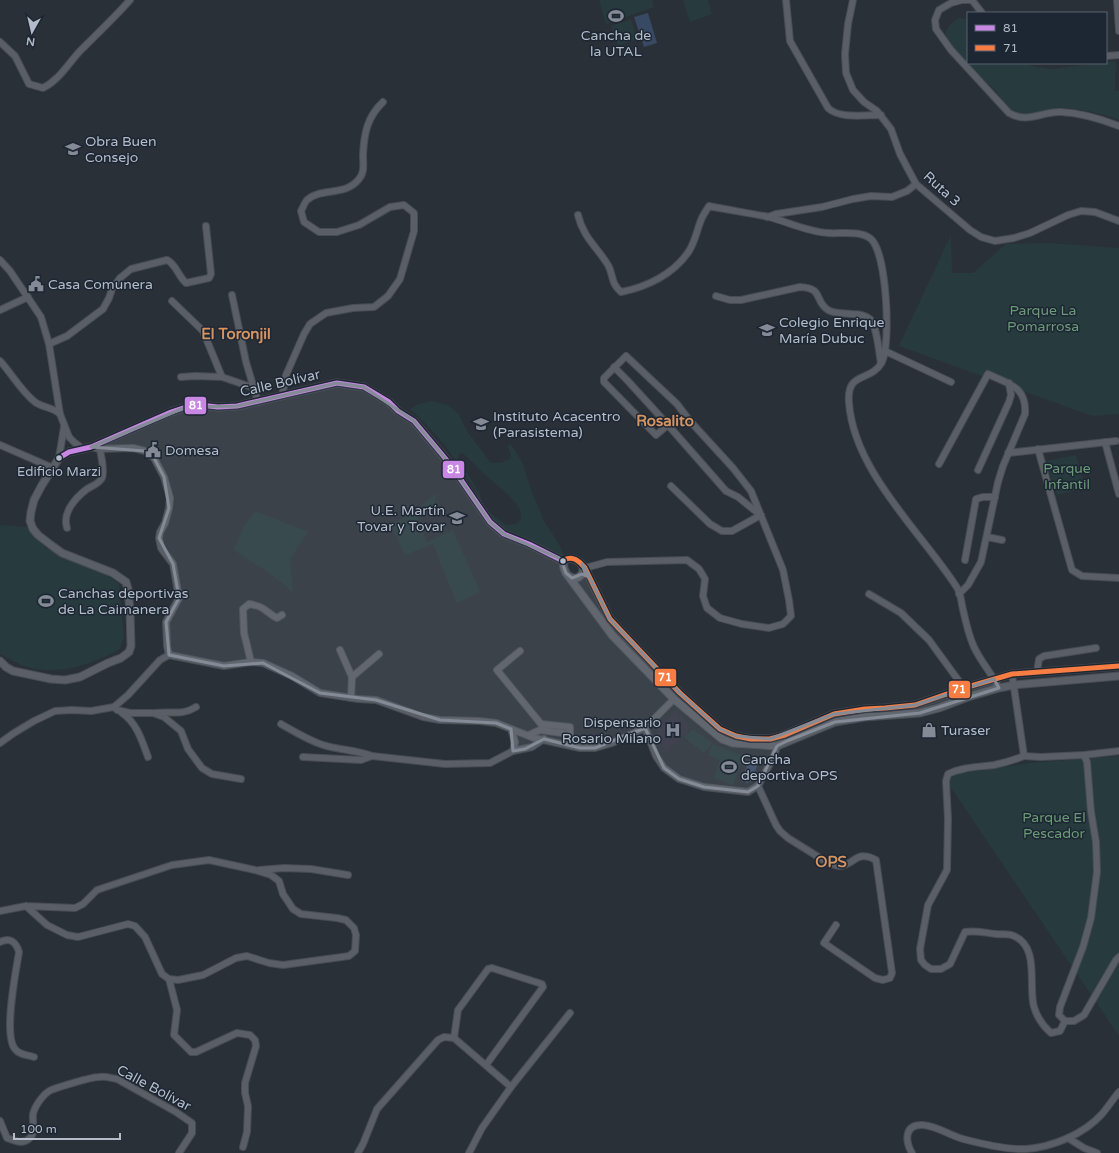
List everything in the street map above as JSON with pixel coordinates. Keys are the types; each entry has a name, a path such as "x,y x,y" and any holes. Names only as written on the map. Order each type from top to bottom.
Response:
{"street":[{"path":"0,42 15,56 29,84 43,88 53,83 99,31 115,17 130,0"},
{"path":"786,0 790,41 832,113 843,115 880,115"},
{"name":"Ruta 3","path":"853,0 847,32 845,54 846,73 853,90 864,102 877,111 891,129 900,154 916,184 970,230 981,237 995,240 1014,238 1030,233 1081,210 1095,212 1119,221"},
{"path":"981,12 972,0 962,0 951,3 939,10 936,20 936,29 951,50 1009,113 1015,116 1034,117 1061,112 1102,120 1119,126"},
{"path":"1117,0 1119,31"},
{"path":"1107,56 1119,55"},
{"path":"282,396 286,375 310,324 326,313 374,306 388,296 400,279 414,231 414,213 404,205 390,207 359,226 337,232 319,232 304,222 301,211 306,201 317,194 346,189 358,180 364,172 364,144 366,128 376,109 383,102"},
{"path":"768,217 776,214 822,207 870,196 892,197 907,192 916,184"},
{"path":"578,215 580,226 608,266 615,286 621,292 664,277 677,265 689,252 701,218 708,206 768,217 826,233 860,234 871,239 879,256 886,293 887,331 885,351 881,364 875,371 858,378 851,385 849,404 856,438 872,472 957,587 974,648 999,688"},
{"path":"49,344 67,336 103,309 112,289 120,278 131,269 167,260 171,262 182,280 186,283 209,278 211,274 206,226"},
{"path":"0,260 41,317 49,344 60,414 64,427 69,437 83,449"},
{"path":"716,296 730,300 741,300 792,289 807,288 815,291 819,295 823,306 833,313 857,314 870,320 874,327 881,364"},
{"path":"232,295 246,362 258,402"},
{"path":"0,310 28,297"},
{"path":"172,301 203,332 222,377"},
{"path":"885,351 951,382"},
{"path":"583,566 607,562 687,560 699,569 704,579 703,596 707,608 720,618 742,624 769,628 783,624 791,616 783,570 751,491 677,404 626,356 604,378 604,382 656,435 668,425"},
{"path":"0,361 29,397 36,403 56,410 60,414"},
{"path":"614,367 726,491 738,497 761,515"},
{"path":"939,464 988,374 1018,388 1025,401 1025,414 1008,452 998,482 981,562 968,585 959,594"},
{"path":"181,377 222,377 254,388"},
{"name":"Calle Bolívar","path":"60,458 69,452 91,447 171,412 186,407 237,406 337,383 364,387 389,402 398,411 414,421 450,464 490,522 504,534 563,561"},
{"path":"978,470 1009,402 1011,395 1009,383"},
{"path":"0,661 13,672 65,680 80,677 121,658 129,652 131,646 130,611 126,582 113,573 62,552 42,539 33,529 30,521 34,500 60,458 64,427"},
{"path":"1008,452 1116,441"},
{"path":"1105,442 1119,494"},
{"path":"0,445 53,468"},
{"path":"91,447 100,449 133,448 145,451 154,458 166,484 170,498 169,508 166,523 158,538 162,548 173,564 179,598 166,622 166,646 169,655"},
{"path":"67,528 65,515 77,497 100,482 102,477 100,449"},
{"path":"1038,450 1072,570 1082,576 1119,578"},
{"path":"671,486 710,524 722,531 732,531 761,515"},
{"path":"965,560 976,500 983,496 995,497"},
{"path":"987,537 1002,540"},
{"path":"1119,666 1012,674 914,705 865,709 834,714 785,735 770,739 751,739 736,736 720,729 680,693 610,619 583,566 573,558 568,558 563,561 564,568 569,576 612,635 674,699 722,739 734,743 777,746 835,722 865,717 920,713 999,688 1014,685 1119,676"},
{"path":"569,576 575,578 580,577 584,569 583,566"},
{"path":"869,594 901,613 929,640 964,688"},
{"path":"251,662 244,632 243,609 249,604 256,605 265,609 272,616 277,618 282,615"},
{"path":"1037,672 1039,659 1044,656 1096,648"},
{"path":"340,650 352,677 351,698"},
{"path":"520,651 497,670 540,724 570,727 570,734 540,730 529,735"},
{"path":"352,677 378,654"},
{"path":"116,708 160,660 169,655 224,666 251,662 263,663 292,676 320,694 376,700 408,712 440,720 496,723 534,738 580,748 595,748 612,743 644,728 674,699"},
{"path":"1012,674 1024,756"},
{"path":"0,744 19,730 55,711 92,711 116,708 130,713 182,713 189,712 196,707"},
{"path":"116,708 130,718 135,725 148,757"},
{"path":"153,713 164,717 181,731 188,749 202,768 212,774 241,779"},
{"path":"281,724 310,740 325,746 363,752 372,756 445,764 490,763 513,751 532,747 544,739"},
{"path":"644,728 656,756 664,768 679,779 704,787 748,792 758,786 774,756 777,746"},
{"path":"511,729 515,742 513,751"},
{"path":"1065,1021 1060,1031 1051,1033 1043,1025 1034,1007 1031,958 1024,943 1016,936 1009,934 970,931 965,932 950,964 942,969 932,969 925,965 921,960 920,949 928,905 947,870 948,819 946,781 948,774 953,771 1007,762 1024,756 1041,757 1084,755 1119,751"},
{"path":"1084,755 1096,842 1097,872 1091,918 1083,947 1060,1007 1059,1015 1065,1021 1074,1021 1084,1015 1116,960 1119,958"},
{"path":"304,756 361,760 372,756"},
{"path":"758,786 780,832 788,838 828,863 840,866 863,856 876,860 892,973 890,978 882,980 874,978 824,943 836,925"},
{"path":"0,911 26,906 75,908 83,904 97,890 172,864 209,860 255,870 270,875 279,881 283,894 294,909 301,914 346,920 354,928 356,935 355,951 349,956 283,965 247,956 236,958 203,976 178,980 169,979 162,974 145,937 135,926 128,924 78,937 67,935 47,925 26,906"},
{"path":"255,870 311,868 348,875"},
{"path":"0,942 5,939 11,940 18,947 19,952 13,982 11,1034 13,1048 18,1052 34,1057"},
{"path":"454,1038 458,1010 488,969 492,968 542,984 544,987 486,1065"},
{"path":"169,979 177,1010 174,1035 191,1052 196,1052 237,1033 250,1035 255,1040 256,1046 245,1083 248,1106 247,1132 243,1147"},
{"path":"469,1153 482,1128 511,1087 570,1013"},
{"path":"358,1153 377,1109 438,1040 444,1037 454,1038 511,1087"},
{"name":"Calle Bolívar","path":"0,1121 7,1138 18,1142 26,1142 32,1137 34,1126 33,1114 42,1097 50,1090 97,1077 106,1077 117,1079 176,1112 192,1123 192,1133 179,1153"},
{"path":"912,1153 907,1135 912,1127 917,1125 933,1127 961,1138 1012,1148 1026,1149 1049,1144 1068,1138 1087,1127 1102,1114 1119,1092"},
{"path":"1068,1138 1084,1148 1097,1153"}],"highlighted area":[{"path":"337,383 364,387 414,421 450,464 490,522 504,534 561,559 566,573 572,578 582,574 586,576 582,564 610,619 680,693 720,729 736,736 770,739 834,714 915,705 994,679 999,688 920,713 835,722 787,741 777,746 758,786 748,792 704,787 679,779 664,768 645,728 595,748 580,748 544,739 525,749 513,751 511,729 496,723 440,720 376,700 320,693 263,663 224,666 169,655 166,622 179,598 173,564 159,538 169,508 164,477 154,458 145,451 91,447 186,407 237,406"}],"shaded area":[{"name":"Dispensario Rosario Milano","path":"675,710 691,728 666,752 656,732"}],"green space":[{"name":"Cancha de la UTAL","path":"599,0 652,0 654,7 606,24"},
{"name":"Cancha de la UTAL","path":"683,0 708,0 712,14 690,22"},
{"path":"959,18 967,19 967,63 948,42 946,36 947,30"},
{"name":"Cancha de la UTAL","path":"631,19 637,39 618,46 611,26"},
{"path":"1116,61 1115,90 1119,91 1119,120 1089,111 1072,108 1054,109 1028,115 1018,114 1007,106 996,91 968,64 1028,64 1035,67 1054,69 1093,64 1107,64 1107,62"},
{"name":"Parque La Pomarrosa","path":"951,235 952,273 973,273 1006,244 1050,243 1119,248 1119,414 1092,416 899,346"},
{"path":"432,401 447,405 458,413 467,431 490,462 501,463 511,458 511,454 507,446 511,444 523,464 531,490 545,523 559,544 565,557 563,558 510,535 490,516 489,512 506,525 517,524 521,520 519,509 513,500 465,455 462,453 459,454 458,458 479,492 485,510 476,492 445,445 410,409 418,404"},
{"name":"Parque Infantil","path":"1076,455 1085,488 1057,495 1046,461"},
{"path":"436,493 435,504 418,513 418,521 427,542 453,530 480,592 457,603 433,544 405,555 391,525 420,507"},
{"path":"255,511 308,532 290,559 293,592 269,573 234,550 244,526"},
{"path":"0,525 27,527 46,548 89,568 104,573 119,584 124,637 120,649 87,664 51,670 24,666 0,654"},
{"path":"693,729 712,743 704,753 684,737"},
{"name":"Cancha deportiva OPS","path":"713,744 744,756 733,785 714,778 720,760 708,755"},
{"name":"Parque El Pescador","path":"1119,756 1119,1036 943,776 1031,763"}],"water":[{"path":"648,13 657,43 644,47 634,17"},
{"path":"749,760 759,761 752,780 748,783 741,781"}],"transit line":[{"name":"81","path":"59,458 69,452 91,447 171,412 186,407 200,405 218,407 237,406 337,383 364,387 389,402 398,411 414,421 450,464 490,522 504,534 529,544 563,561"},
{"name":"71","path":"564,560 573,558 585,568 610,619 680,693 720,729 736,736 751,739 770,739 785,735 834,714 865,709 915,705 964,688 1012,674 1119,666"}],"place":[{"name":"Cancha de la UTAL","path":"616,16"},
{"name":"Obra Buen Consejo","path":"73,149"},
{"name":"Casa Comunera","path":"36,284"},
{"name":"Colegio Enrique María Dubuc","path":"767,330"},
{"name":"Instituto Acacentro (Parasistema)","path":"481,424"},
{"name":"Domesa","path":"153,450"},
{"name":"Edificio Marzi","path":"59,458"},
{"name":"U.E. Martín Tovar y Tovar","path":"457,518"},
{"name":"Canchas deportivas de La Caimanera","path":"46,601"},
{"name":"Dispensario Rosario Milano","path":"673,730"},
{"name":"Turaser","path":"929,730"},
{"name":"Cancha deportiva OPS","path":"729,767"}],"district":[{"name":"El Toronjil","path":"236,334"},
{"name":"Rosalito","path":"665,421"},
{"name":"OPS","path":"831,862"}]}
